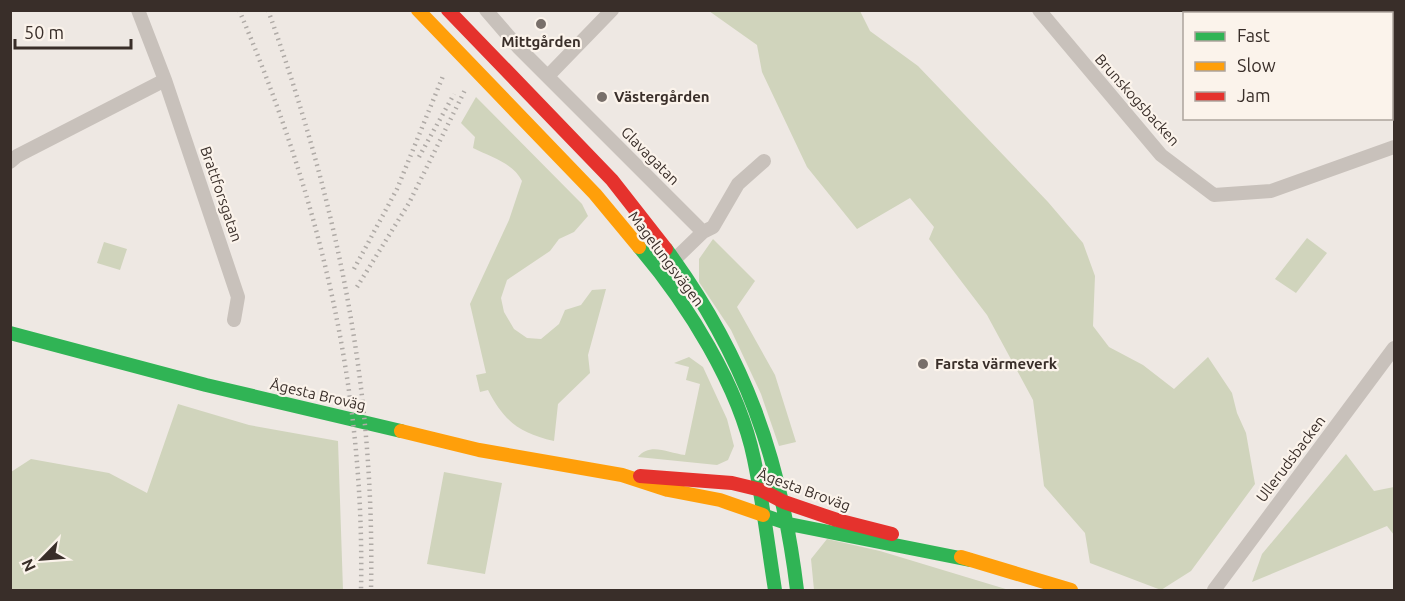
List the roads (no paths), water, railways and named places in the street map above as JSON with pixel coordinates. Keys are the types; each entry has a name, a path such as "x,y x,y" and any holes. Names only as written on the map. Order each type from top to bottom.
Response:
{"main road":[{"name":"Magelungsvägen","path":"418,10 596,194 648,257 699,331 736,402 754,457 761,490 775,591"},
{"name":"Magelungsvägen","path":"448,10 611,179 675,259 704,303 735,357 759,415 789,524 797,591"},
{"name":"Ågesta Broväg","path":"10,333 206,385 479,450 622,475 668,490 720,500 789,524 970,561"},
{"name":"Ågesta Broväg","path":"622,475 670,476 732,483 761,490 784,502 837,520 906,538 970,561 1071,591"}],"street":[{"name":"Brattforsgatan","path":"138,10 165,80 238,297 234,320"},
{"name":"Glavagatan","path":"486,10 703,232"},
{"path":"548,76 612,10"},
{"name":"Brunskogsbacken","path":"1039,10 1161,155 1214,195 1271,191 1395,147"},
{"path":"13,156 165,80"},
{"path":"675,259 703,232 713,227 738,184 764,162"},
{"name":"Ullerudsbacken","path":"1214,591 1395,348"}],"railway":[{"path":"239,10 292,151 314,222 332,294 355,440 360,514 361,590"},
{"path":"268,10 314,153 347,296 366,440 371,514 371,590"},
{"path":"354,269 397,189 443,76"},
{"path":"357,287 409,203 465,90"},
{"path":"419,157 454,94"}],"place":[{"name":"Mittgården","path":"541,24"},
{"name":"Västergården","path":"602,97"},
{"name":"Farsta värmeverk","path":"923,364"}]}
